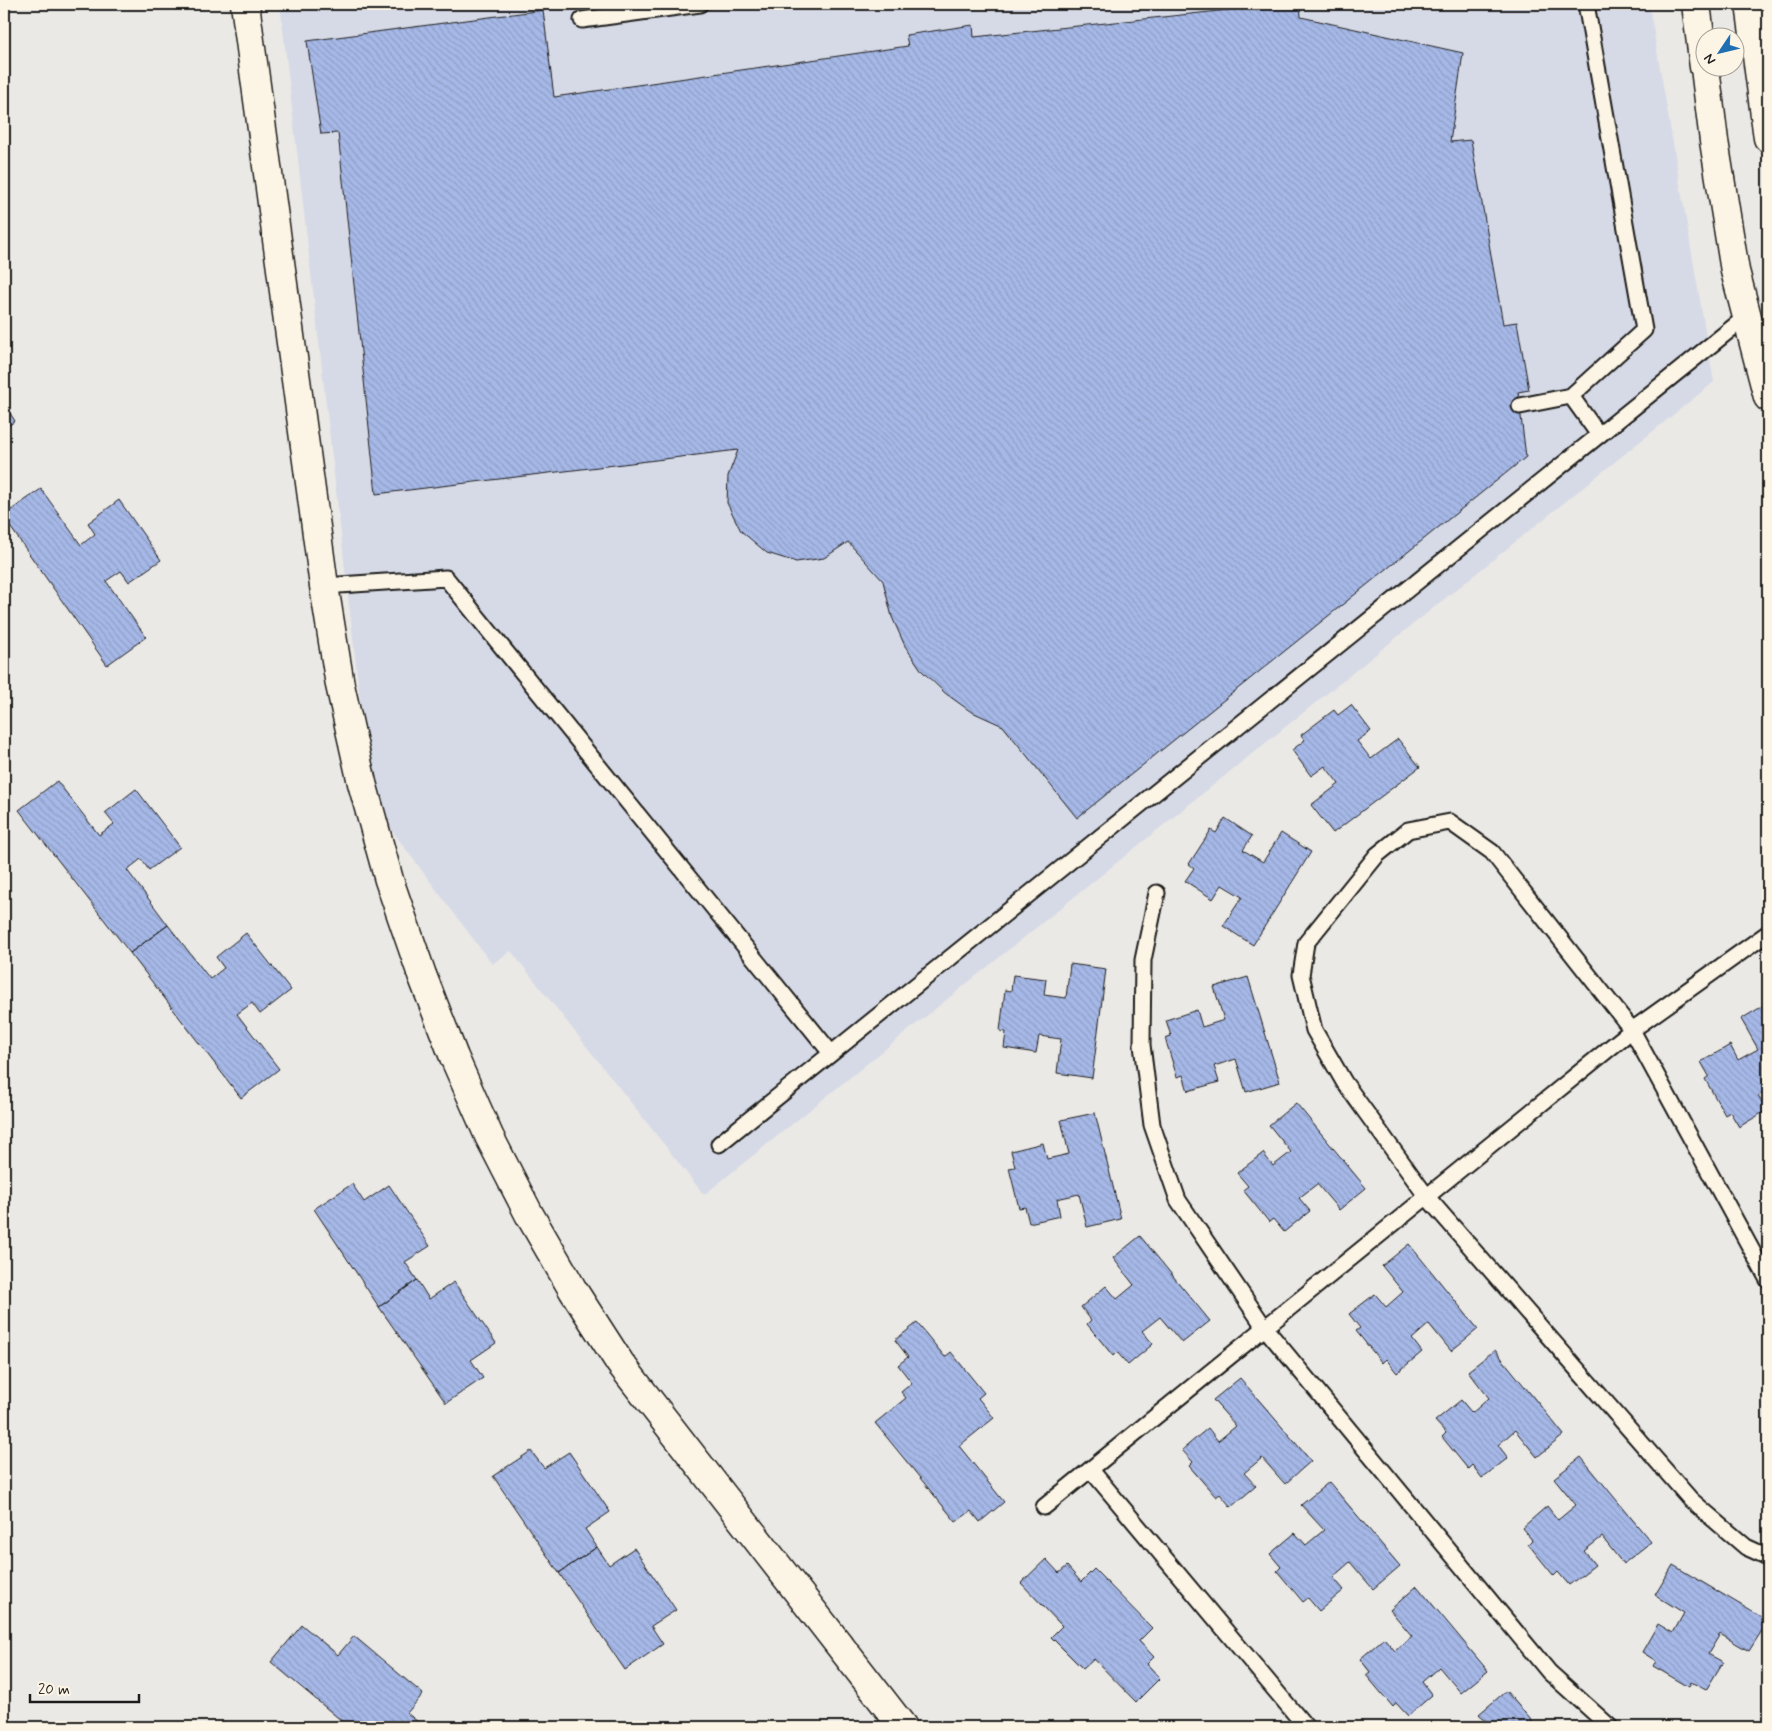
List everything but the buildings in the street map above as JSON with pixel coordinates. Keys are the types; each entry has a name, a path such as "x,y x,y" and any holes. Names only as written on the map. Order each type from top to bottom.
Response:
{"street":[{"path":"245,4 324,586 340,685 362,783 389,880 422,976 454,1057 489,1136 529,1214 568,1282 620,1363 903,1727"},
{"path":"1696,4 1699,28"},
{"path":"1750,4 1768,138"},
{"path":"1706,78 1714,141 1735,271 1768,397"}],"lane":[{"path":"582,20 700,4"},
{"path":"1520,406 1571,396 1644,330 1586,4"},
{"path":"719,1144 1747,316"},
{"path":"1571,396 1599,434"},
{"path":"324,586 446,578 831,1054"},
{"path":"1768,1280 1632,1030 1492,852 1450,822 1408,830 1377,855 1306,943 1301,975 1314,1030 1344,1082 1427,1197 1691,1500 1746,1547 1768,1557"},
{"path":"1157,893 1143,960 1142,1045 1152,1126 1178,1200 1265,1328 1549,1672 1610,1727"},
{"path":"1044,1507 1632,1030 1768,933"},
{"path":"1091,1470 1306,1727"}],"shaded area":[{"path":"280,4 1649,4 1714,382 704,1195 511,951 492,964 372,804"}]}
